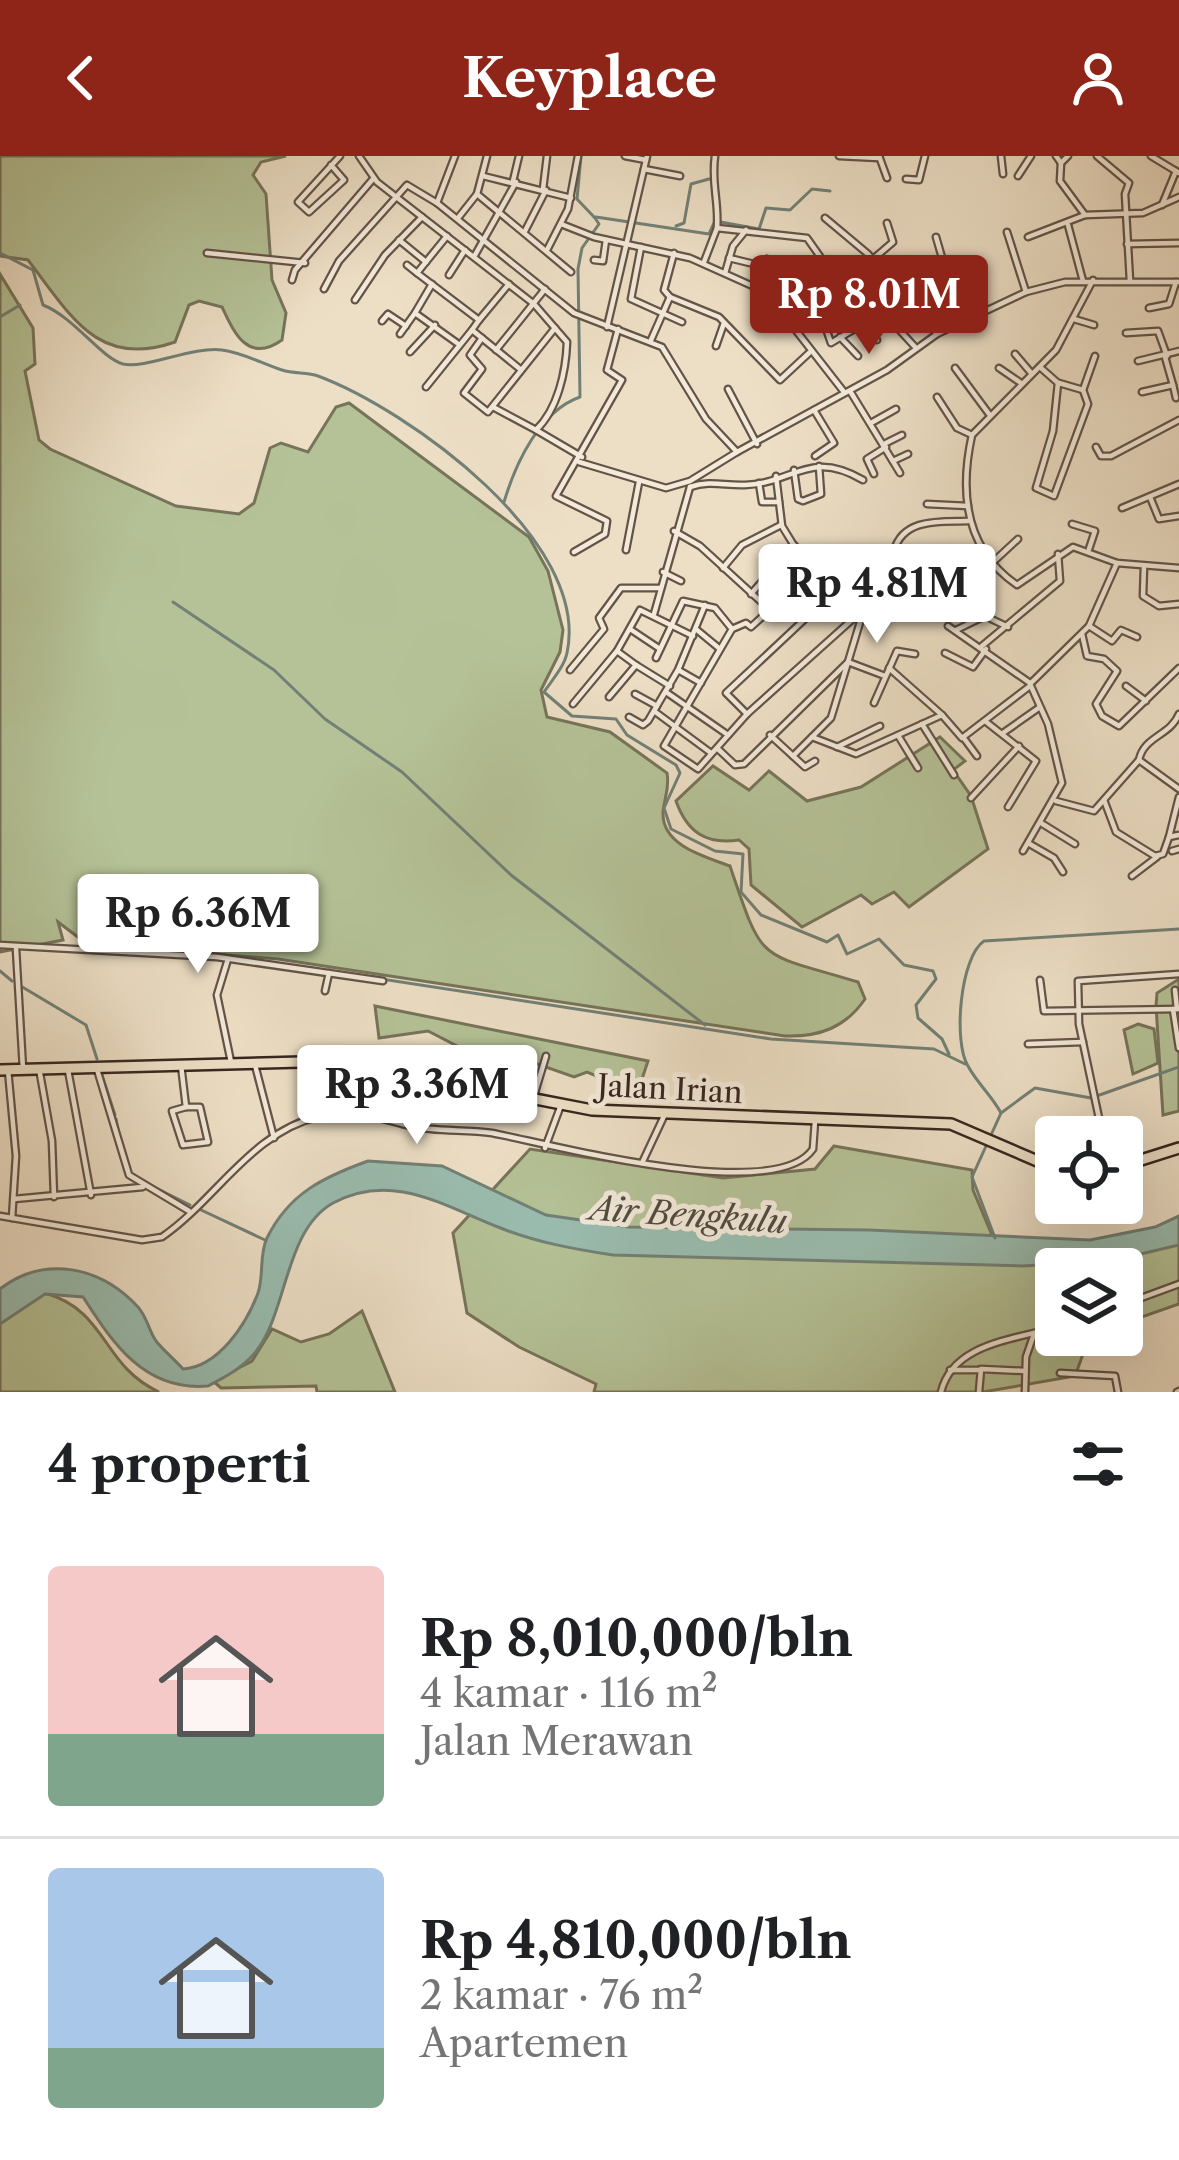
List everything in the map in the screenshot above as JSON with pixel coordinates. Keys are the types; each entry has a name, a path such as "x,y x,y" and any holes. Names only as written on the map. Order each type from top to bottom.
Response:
{"main road":[{"name":"Jalan Irian","path":"4,1070 316,1061 398,1069 561,1106 951,1124 1035,1159"},
{"path":"1143,1159 1179,1148"}],"street":[{"path":"332,165 344,180 310,213 298,202 340,156"},
{"path":"359,156 374,178 397,198 476,255 556,327 568,346 556,398 539,432"},
{"path":"458,218 477,194 488,156"},
{"path":"476,255 502,213 515,181 518,156"},
{"path":"525,231 545,190 547,156"},
{"path":"547,250 572,198 578,156"},
{"path":"607,327 623,242 647,158 625,156"},
{"path":"703,264 717,224 715,156"},
{"path":"839,156 879,157 887,178"},
{"path":"906,179 919,180 925,156"},
{"path":"1001,156 1003,174"},
{"path":"1018,176 1031,156"},
{"path":"1057,156 1059,178 1085,215"},
{"path":"1061,163 1068,156"},
{"path":"1097,156 1127,179 1130,281"},
{"path":"1151,156 1178,172 1162,205"},
{"path":"437,203 453,157"},
{"path":"644,169 680,176"},
{"path":"483,176 572,198"},
{"path":"292,280 374,178"},
{"path":"324,289 339,261 409,184 488,240 578,315 664,349 706,418 737,452"},
{"path":"477,194 571,272"},
{"path":"1028,237 1085,215 1126,215 1179,197"},
{"path":"355,300 422,217"},
{"path":"824,218 873,260 937,334"},
{"path":"840,285 893,242 887,223"},
{"path":"561,224 590,236 674,254 769,294 809,353 871,423 900,472"},
{"path":"717,224 807,238 871,318"},
{"path":"1068,225 1083,280"},
{"path":"725,273 746,230"},
{"path":"1007,232 1025,292"},
{"path":"417,273 447,236"},
{"path":"936,237 950,278"},
{"path":"594,260 603,261 606,239"},
{"path":"399,240 426,262"},
{"path":"1127,244 1179,244"},
{"path":"641,247 631,299 682,322"},
{"path":"449,275 465,250"},
{"path":"207,253 305,263"},
{"path":"674,254 664,290 724,322 780,380 809,353"},
{"path":"729,258 760,269 766,259 798,277 810,310 821,315 829,342 886,313 916,348"},
{"path":"406,265 479,320"},
{"path":"950,278 946,284 961,323"},
{"path":"950,278 958,280 964,295"},
{"path":"653,616 690,484 737,452 937,334 1025,292 1083,280 1178,282 1168,304 1149,308"},
{"path":"1093,280 1074,319 1040,367 988,414 973,435 968,521 976,543 992,563 1022,585 1073,547 1117,562 1179,568"},
{"path":"400,334 432,284"},
{"path":"426,387 509,284"},
{"path":"496,350 545,289"},
{"path":"650,341 670,297"},
{"path":"415,313 459,345"},
{"path":"382,321 389,314 406,326"},
{"path":"1074,319 1094,325"},
{"path":"716,346 724,322"},
{"path":"860,324 877,340"},
{"path":"410,352 435,325"},
{"path":"482,338 470,355 482,369 464,393 487,412 556,327"},
{"path":"472,329 520,369"},
{"path":"574,552 605,534 608,525 601,515 557,499 622,379 607,371 618,329"},
{"path":"1126,333 1158,331 1176,398"},
{"path":"840,337 858,356"},
{"path":"1138,361 1179,351"},
{"path":"1015,354 1032,374"},
{"path":"1058,383 1053,431 1036,488 1051,496 1058,494 1088,404 1083,390 1095,356"},
{"path":"1040,367 1058,383 1083,390"},
{"path":"955,368 988,414"},
{"path":"999,368 1021,383"},
{"path":"1142,392 1173,385"},
{"path":"728,389 757,444"},
{"path":"937,398 957,428 973,435"},
{"path":"493,407 580,459 666,488 712,481 759,483 819,466 863,481"},
{"path":"871,423 896,409"},
{"path":"814,410 834,443 815,456"},
{"path":"1096,447 1101,456 1111,456 1179,420"},
{"path":"874,474 867,459 902,435"},
{"path":"893,461 908,454"},
{"path":"794,470 798,499 803,501 821,495 819,466"},
{"path":"776,476 782,525 814,567"},
{"path":"626,550 639,482"},
{"path":"759,483 763,503 779,502"},
{"path":"1122,508 1179,484"},
{"path":"1150,497 1159,519 1179,516"},
{"path":"927,504 968,506"},
{"path":"877,593 836,551 751,627 746,623 732,629 664,746 692,769 864,609 877,593 907,531 920,524 968,521"},
{"path":"1072,524 1095,531 1088,549"},
{"path":"723,568 744,543 782,525"},
{"path":"674,531 692,539 770,610"},
{"path":"992,563 1018,538"},
{"path":"752,594 794,545"},
{"path":"945,653 973,668 984,648 1040,593 1060,581 1058,554"},
{"path":"963,737 1030,685 1082,634 1117,562"},
{"path":"1144,566 1143,596 1159,606 1179,604"},
{"path":"747,714 726,693 856,571"},
{"path":"663,572 681,581"},
{"path":"570,670 604,629 599,619 621,587 661,588"},
{"path":"656,658 682,601 721,612 732,629"},
{"path":"629,717 644,725 655,709 679,670 706,605"},
{"path":"793,756 832,718 864,609"},
{"path":"573,704 619,648 640,610 720,649"},
{"path":"956,630 982,616 1008,627"},
{"path":"948,626 1030,685 1040,707 1062,779 1023,851"},
{"path":"1089,626 1112,641 1121,630 1137,637"},
{"path":"630,628 660,649"},
{"path":"1082,634 1087,656 1102,658 1117,671 1098,696 1101,714 1122,726 1179,668"},
{"path":"613,637 636,665 728,735"},
{"path":"874,703 898,650 915,654"},
{"path":"848,662 884,676"},
{"path":"635,694 739,766 848,662"},
{"path":"609,698 636,665"},
{"path":"889,668 977,756"},
{"path":"679,670 701,683"},
{"path":"1126,686 1146,701"},
{"path":"1003,733 1040,707"},
{"path":"812,737 856,754 942,716"},
{"path":"1054,800 1093,811 1139,760 1145,745 1178,718"},
{"path":"983,719 1036,762 1008,807"},
{"path":"922,724 954,775"},
{"path":"837,747 880,726"},
{"path":"770,735 805,767 815,761"},
{"path":"899,737 918,768"},
{"path":"971,799 1018,746"},
{"path":"1132,876 1157,857 1169,837 1179,793 1139,760"},
{"path":"1104,800 1114,829 1157,857"},
{"path":"1114,829 1119,821"},
{"path":"1041,824 1075,844"},
{"path":"1169,837 1179,835"},
{"path":"1028,843 1054,858 1063,872"},
{"path":"0,945 228,959 383,981"},
{"path":"16,946 23,1069"},
{"path":"74,963 81,949"},
{"path":"228,959 217,995 231,1062"},
{"path":"325,992 329,973"},
{"path":"1099,1116 1077,1011 1081,978 1179,974"},
{"path":"1040,980 1044,1011 1176,1009"},
{"path":"1175,990 1179,1048"},
{"path":"1028,1044 1083,1042"},
{"path":"532,1099 546,1056"},
{"path":"254,1061 262,1108 274,1138"},
{"path":"316,1061 316,1094"},
{"path":"181,1063 186,1107"},
{"path":"95,1066 125,1167 143,1186 189,1211"},
{"path":"68,1067 91,1195"},
{"path":"39,1068 52,1141 54,1197"},
{"path":"4,1070 12,1218"},
{"path":"545,1148 561,1106"},
{"path":"186,1107 200,1107 208,1142 183,1145 172,1110 186,1107"},
{"path":"0,1216 148,1240 169,1232 274,1138 306,1120 350,1112 414,1127 488,1132 545,1148 642,1165 714,1172 800,1162 814,1146 815,1120"},
{"path":"642,1165 665,1114"},
{"path":"14,1199 91,1195 143,1186"},
{"path":"1143,1298 1179,1285"},
{"path":"941,1392 950,1370 968,1354 1034,1334"},
{"path":"1025,1392 1034,1334"},
{"path":"950,1370 1025,1371"},
{"path":"979,1392 980,1370"},
{"path":"1060,1373 1116,1376 1118,1392"}],"shaded area":[{"path":"0,156 286,156 261,162 253,175 266,194 272,280 286,313 282,340 270,347 251,347 237,334 222,307 199,301 189,305 175,342 148,349 126,348 89,332 28,260 0,256"},
{"path":"0,274 33,328 35,364 25,371 39,440 50,449 176,506 239,514 254,503 270,448 281,443 308,452 336,407 349,403 529,537 548,571 563,630 560,652 541,690 547,717 610,732 667,773 663,813 670,834 698,854 730,866 750,922 768,950 858,982 865,999 857,1009 830,1029 785,1036 278,959 87,944 58,922 63,940 0,952"},
{"path":"940,737 965,761 953,770 971,796 988,849 909,907 894,892 872,904 861,895 802,927 751,885 749,849 739,840 699,834 676,801 713,766 749,790 769,771 807,801 861,787"},
{"path":"1179,979 1179,1111 1163,1115 1157,993"},
{"path":"375,1006 648,1061 642,1079 609,1081 587,1072 574,1077 506,1053 463,1049 428,1031 379,1038"},
{"path":"1138,1024 1154,1029 1158,1063 1133,1074 1124,1030"},
{"path":"834,1146 972,1170 973,1190 1003,1261 1035,1256 1035,1356 1082,1356 1075,1376 983,1392 594,1392 596,1384 519,1347 467,1313 453,1233 530,1149 723,1178 815,1169"},
{"path":"368,1161 442,1166 546,1215 629,1227 869,1230 1090,1240 1155,1227 1179,1216 1179,1245 1143,1253 1143,1248 1035,1248 1035,1265 1023,1266 613,1255 526,1237 417,1195 376,1190 333,1203 317,1216 295,1253 264,1338 243,1365 208,1386 185,1386 147,1372 118,1346 83,1297 45,1294 0,1324 0,1289 35,1271 72,1270 90,1274 123,1293 183,1369 208,1361 229,1342 253,1305 265,1244 276,1222 297,1198"},
{"path":"1179,1236 1179,1304 1143,1317 1143,1248 1095,1248"},
{"path":"45,1293 81,1312 126,1368 159,1392 0,1392 0,1321"},
{"path":"362,1311 395,1392 317,1392 316,1386 221,1388 213,1381 252,1361 272,1329 301,1342 329,1334"}],"waterway":[{"path":"581,156 577,199 594,217"},
{"path":"676,226 684,223 691,184 709,179"},
{"path":"596,217 709,234 715,221 759,229 766,208 790,210 812,189 830,191"},
{"path":"504,502 515,471 542,426 580,397 578,269 582,248 599,224 595,218"},
{"path":"0,253 33,270 43,305 123,364 222,350 282,370 318,376 399,418 486,485 523,525 551,567 567,610 567,653 544,692 572,716 616,719 627,735 676,765 680,773 664,808 671,829 715,851 743,854 741,892 761,915 827,942 838,935 847,954 879,939 904,965 933,971 936,979 916,1005 918,1018 942,1039 949,1054"},
{"path":"0,317 20,305"},
{"path":"173,602 274,670 325,719 402,772 511,875 705,1025"},
{"path":"1001,1113 968,1066 961,1039 964,981 984,941 1179,929"},
{"path":"36,945 200,954"},
{"path":"310,968 771,1039 934,1049 965,1064"},
{"path":"0,971 12,981"},
{"path":"19,985 86,1025 97,1059"},
{"path":"995,1238 972,1177 1001,1113 1035,1088 1091,1098 1179,1067"},
{"path":"101,1072 115,1115"},
{"path":"116,1119 119,1135"},
{"path":"152,1186 190,1205"},
{"path":"199,1209 265,1240"}],"water label":[{"name":"Air Bengkulu","path":"688,1215"}]}
